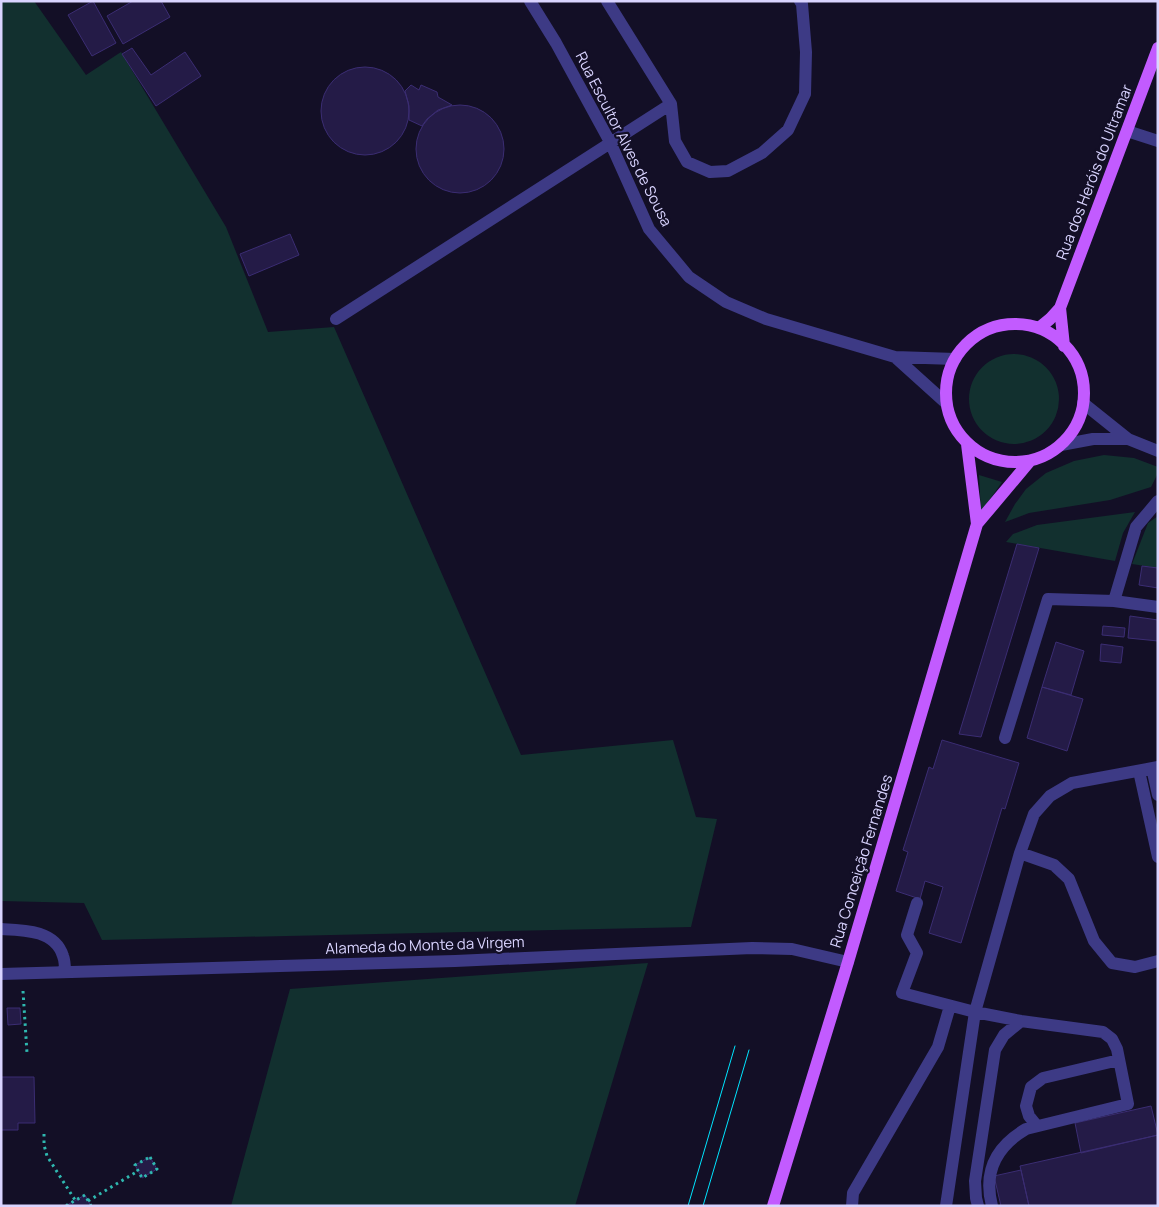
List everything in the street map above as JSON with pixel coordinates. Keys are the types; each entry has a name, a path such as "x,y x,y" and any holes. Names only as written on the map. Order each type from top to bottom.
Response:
{"main road":[{"name":"Rua dos Heróis do Ultramar","path":"1060,308 1158,48"},
{"path":"1039,328 1060,308"},
{"path":"1060,308 1064,346"},
{"path":"1005,325 1039,328 1053,335 1064,346 1080,372 1083,402 1079,418 1072,433 1061,445 1046,455 1030,461 1008,462 986,456 967,444 953,426 946,403 946,380 955,359 968,342 985,331 1005,325"},
{"name":"Rua Conceição Fernandes","path":"772,1206 848,962 977,524 967,444"},
{"name":"Rua Conceição Fernandes","path":"977,524 1030,461"}],"street":[{"name":"Rua Escultor Alves de Sousa","path":"530,1 556,43 610,142 649,229 689,277 726,302 766,319 895,358 955,359"},
{"path":"607,1 671,104 675,141 687,162 710,172 728,171 762,153 788,130 805,94 804,2"},
{"path":"336,319 671,104"},
{"path":"1127,131 1158,141"},
{"name":"Rua Escultor Alves de Sousa","path":"895,358 946,403"},
{"path":"1083,402 1128,439 1158,451"},
{"path":"1061,445 1093,439 1128,439"},
{"path":"1114,601 1136,527 1158,501"},
{"path":"1005,738 1048,599 1114,601 1158,607"},
{"path":"1150,769 1158,795"},
{"path":"946,1206 975,1012 1020,854 1034,814 1050,796 1072,783 1150,769"},
{"path":"1150,769 1158,857"},
{"path":"1020,854 1054,865 1069,880 1094,941 1112,962 1135,967 1158,961"},
{"path":"917,904 908,935 917,953 902,993 975,1012 1021,1021 1103,1032 1112,1039 1117,1049 1128,1104 1026,1128 1014,1136 996,1158 992,1170 990,1183 992,1206"},
{"path":"1,929 45,934 56,943 63,956 65,972"},
{"name":"Alameda do Monte da Virgem","path":"1,974 455,961 752,948 792,950 848,962"},
{"path":"852,1206 853,1193 938,1047 950,1006"},
{"path":"978,1206 975,1181 995,1050 1004,1034 1021,1021"},
{"path":"1037,1126 1029,1116 1026,1106 1031,1087 1044,1078 1119,1060"}],"path":[{"path":"22,974 27,1053"},
{"path":"44,1134 47,1156 75,1200"},
{"path":"150,1157 157,1169 142,1178 138,1171 135,1165 150,1157"},
{"path":"88,1201 138,1171"},
{"path":"68,1206 85,1195 91,1206"}],"green space":[{"path":"1,1 34,1 86,75 121,52 226,227 268,332 334,327 521,755 673,740 696,817 717,819 691,927 102,940 84,903 1,901"},
{"path":"1014,354 1031,358 1046,367 1055,382 1059,399 1055,416 1046,431 1031,440 1014,444 997,440 982,431 973,416 969,399 973,382 982,367 997,358"},
{"path":"1104,455 1134,458 1158,467 1158,473 1151,487 1110,500 1029,513 1005,522 1026,489 1046,473 1074,461"},
{"path":"979,475 1002,482 981,512"},
{"path":"1135,512 1123,533 1115,561 1006,542 1013,534 1037,525"},
{"path":"1158,516 1158,568 1132,564 1148,523"},
{"path":"648,963 575,1206 231,1206 290,989"}],"building":[{"path":"93,1 116,43 92,56 68,15"},
{"path":"133,1 161,1 170,17 123,44 107,16"},
{"path":"132,48 151,75 185,52 201,76 156,106 122,54"},
{"path":"356,67 374,67 390,74 402,86 409,102 409,120 402,136 390,148 374,155 356,155 340,148 328,136 321,120 321,102 328,86 340,74"},
{"path":"411,85 419,90 421,85 437,92 438,97 452,105 438,110 422,126 409,120 409,106 405,91"},
{"path":"451,105 469,105 485,112 497,124 504,140 504,158 497,174 485,186 469,193 451,193 435,186 423,174 416,158 416,140 423,124 435,112"},
{"path":"290,234 299,255 249,276 240,254"},
{"path":"1017,544 1039,548 981,737 959,734"},
{"path":"1142,566 1158,568 1158,588 1139,585"},
{"path":"1130,616 1158,620 1158,641 1128,638"},
{"path":"1103,626 1125,628 1124,637 1102,635"},
{"path":"1056,642 1084,651 1071,695 1042,687"},
{"path":"1101,644 1123,647 1121,663 1100,661"},
{"path":"1042,687 1083,699 1067,751 1027,738"},
{"path":"942,740 1019,763 1005,809 1002,808 961,943 929,933 943,887 925,881 920,899 896,891 908,852 903,850 929,767 933,769"},
{"path":"7,1008 20,1008 21,1024 8,1025"},
{"path":"1,1077 34,1077 35,1123 18,1123 18,1130 1,1130"},
{"path":"1151,1106 1158,1135 1081,1153 1075,1123"},
{"path":"1158,1135 1158,1206 1029,1206 1020,1166"},
{"path":"150,1157 157,1169 142,1178 135,1165"},
{"path":"1021,1170 1029,1206 1001,1206 994,1176"},
{"path":"85,1195 91,1206 67,1205"}],"tram line":[{"path":"688,1206 735,1046"},
{"path":"703,1206 749,1050"}]}
